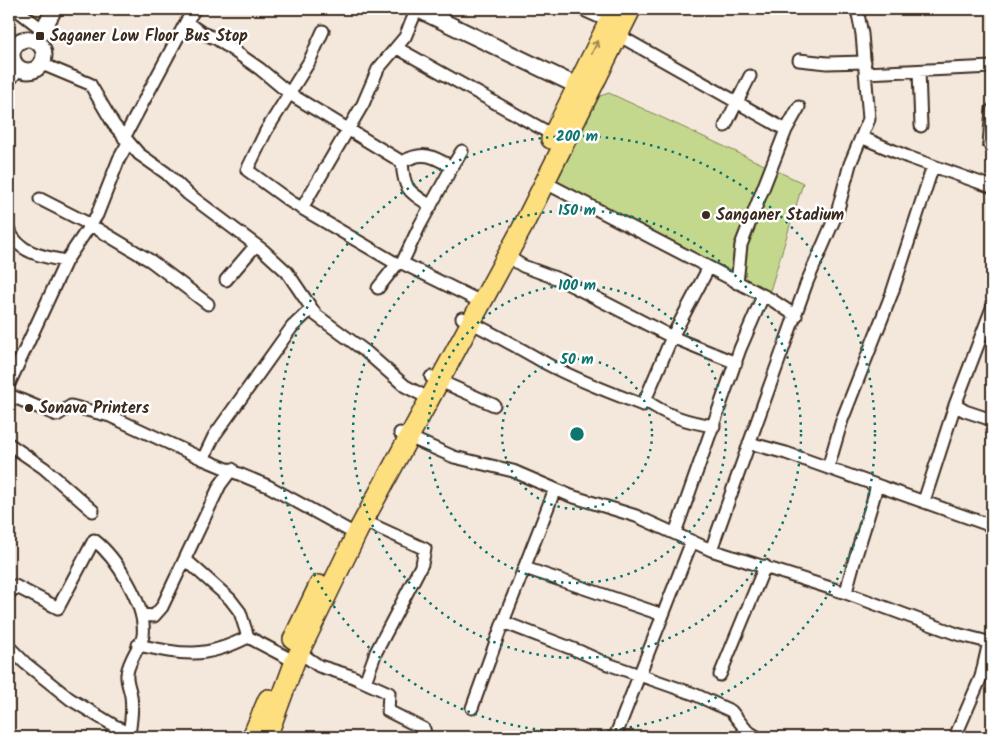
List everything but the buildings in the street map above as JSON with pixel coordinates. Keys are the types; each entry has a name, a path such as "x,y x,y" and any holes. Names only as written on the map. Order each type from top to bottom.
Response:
{"highway":[{"path":"267,737 304,612 356,526 467,321 507,256 544,182 584,84 614,22 632,9"},
{"path":"467,321 473,298 553,135 584,84"},
{"path":"252,737 291,656"}],"street":[{"path":"16,9 40,36 44,52 42,64 32,71 19,69 12,58 11,50 19,41 40,36"},
{"path":"40,36 54,9"},
{"path":"9,384 66,261 89,224 97,215 126,140 186,22 195,9"},
{"path":"302,208 363,104 378,69 406,37 417,9 584,84"},
{"path":"441,9 584,84"},
{"path":"582,9 614,22 737,102 786,130"},
{"path":"712,550 807,282 837,212 850,164 869,119 865,68 857,9"},
{"path":"186,22 202,33 217,39 260,69 290,94 402,162"},
{"path":"323,31 309,62 266,131 247,170 302,208 400,263 473,298"},
{"path":"397,48 553,135"},
{"path":"799,60 865,68 919,71 992,67"},
{"path":"42,64 90,84 126,140 138,154 166,172 188,194 256,245 287,272 316,316 365,351 405,386 431,387 494,405"},
{"path":"9,81 19,69"},
{"path":"919,71 921,126"},
{"path":"725,126 750,76"},
{"path":"737,283 741,245 786,130 799,107"},
{"path":"989,144 992,110"},
{"path":"862,137 933,166 992,187"},
{"path":"378,288 400,263 462,152"},
{"path":"402,162 414,155 432,156 452,167"},
{"path":"402,162 404,183 415,196 431,206"},
{"path":"828,468 842,420 892,293 933,166"},
{"path":"544,182 662,242 708,269 763,296 796,316"},
{"path":"40,199 89,224 151,261 208,304"},
{"path":"10,237 27,250 44,257 66,261"},
{"path":"226,280 256,245"},
{"path":"507,256 523,266 561,280 672,338 736,363"},
{"path":"467,321 548,364 618,396 644,404 672,338 708,269"},
{"path":"675,533 736,363 763,296"},
{"path":"924,501 955,405 992,308"},
{"path":"203,459 214,436 292,327 311,309"},
{"path":"9,395 57,416 71,406 110,416 356,526 425,549 422,564 376,652 365,682"},
{"path":"645,400 663,413 678,419 714,426"},
{"path":"955,405 965,411 992,420"},
{"path":"405,435 454,457 513,471 571,496 636,516 712,550 846,593 957,634 990,642 981,677 955,737"},
{"path":"9,444 44,468 93,511"},
{"path":"748,444 786,453 992,526"},
{"path":"142,615 154,616 162,606 220,486 232,469"},
{"path":"846,593 853,562 866,529 877,485"},
{"path":"472,708 555,489"},
{"path":"9,594 15,586 58,608 94,540 117,563 142,615 143,637 126,674 131,698 131,736"},
{"path":"615,737 692,541"},
{"path":"185,559 230,599 240,612 248,637 291,656 365,682 389,693 388,711 424,729 426,737"},
{"path":"720,675 765,566"},
{"path":"526,568 663,616"},
{"path":"503,622 639,675 694,694 731,711 747,730 757,737"},
{"path":"138,645 170,652 197,654 226,648 248,637"},
{"path":"11,654 70,699 131,736"},
{"path":"110,737 118,727"}],"green space":[{"name":"Sanganer Stadium","path":"609,93 803,183 769,294 552,181 597,97"}],"place":[{"name":"Saganer Low Floor Bus Stop","path":"40,36"},
{"name":"Sanganer Stadium","path":"706,215"},
{"name":"Sonava Printers","path":"29,408"}]}
